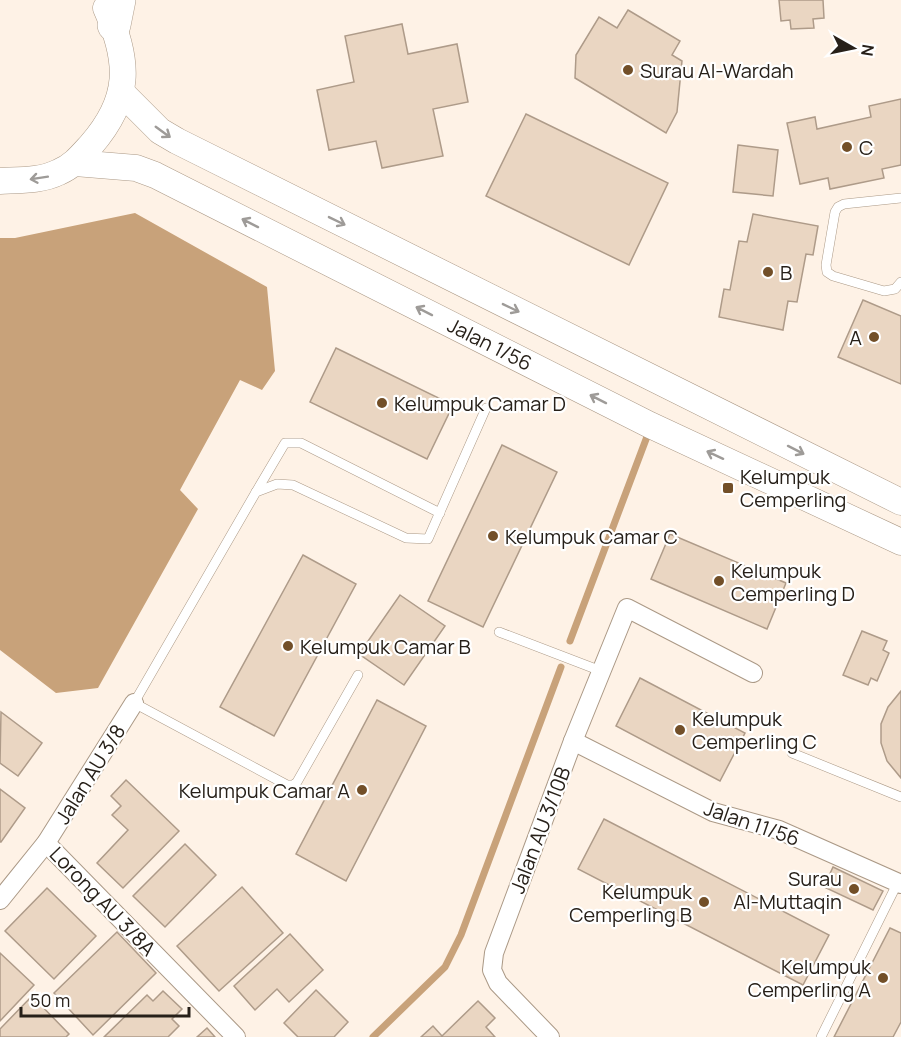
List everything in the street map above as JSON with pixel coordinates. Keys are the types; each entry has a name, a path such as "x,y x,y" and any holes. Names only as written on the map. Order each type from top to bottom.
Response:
{"main road":[{"path":"0,181 41,179 59,173 75,163 103,131 121,92 123,68 121,46 112,8"},
{"path":"121,92 160,131 177,141 901,502"},
{"name":"Jalan 1/56","path":"75,163 136,168 155,176 650,425 901,542"}],"street":[{"name":"Jalan AU 3/10B","path":"550,1037 498,983 492,970 494,953 573,741 627,608 753,673"},
{"name":"Jalan AU 3/8","path":"0,900 46,843 134,703"},
{"name":"Jalan 11/56","path":"573,741 713,812 779,830 899,883"},
{"name":"Lorong AU 3/8A","path":"46,843 236,1037"}],"lane":[{"path":"901,198 844,204 838,207 835,212 826,265 827,272 833,276 884,291 895,289 901,282"},
{"path":"256,492 277,484 293,484 406,538 428,538 486,408"},
{"path":"358,675 297,782 293,785 287,785 134,703 285,443 301,443 440,513"},
{"path":"499,632 601,671"},
{"path":"792,753 901,797"},
{"path":"821,1037 899,883"}],"shaded area":[{"path":"135,213 267,287 275,371 262,390 240,380 180,490 198,509 98,688 56,693 0,650 0,238 15,238"}],"building":[{"path":"779,0 823,0 824,18 813,19 814,28 791,29 790,20 781,21"},
{"name":"Surau Al-Wardah","path":"628,10 680,41 672,55 682,61 677,112 666,133 575,78 576,55 599,17 617,28"},
{"path":"402,24 408,54 457,44 468,102 433,109 443,156 382,168 376,141 329,150 317,90 354,82 345,36"},
{"name":"C","path":"901,99 901,165 882,169 884,178 830,189 828,178 800,184 787,123 815,117 817,129 871,117 869,106"},
{"path":"526,114 668,183 629,265 486,196"},
{"path":"738,145 778,150 773,196 733,192"},
{"name":"B","path":"753,214 818,226 813,255 806,254 797,302 788,301 783,330 719,317 724,289 730,290 739,241 747,242"},
{"name":"A","path":"863,300 901,316 901,384 838,357"},
{"name":"Kelumpuk Camar D","path":"336,348 453,405 427,459 310,402"},
{"name":"Kelumpuk Camar C","path":"502,445 557,472 483,627 428,601"},
{"name":"Kelumpuk Cemperling D","path":"670,534 786,583 767,629 651,579"},
{"name":"Kelumpuk Camar B","path":"303,555 356,584 274,736 220,707"},
{"path":"400,595 445,626 404,685 359,654"},
{"path":"862,631 887,641 883,650 889,653 877,681 871,678 868,685 843,675"},
{"name":"Kelumpuk Cemperling C","path":"640,678 745,733 720,781 616,726"},
{"path":"901,691 901,778 887,761 881,743 881,724 888,707"},
{"name":"Kelumpuk Camar A","path":"377,700 426,726 346,881 296,854"},
{"path":"1,712 42,743 18,776 0,763"},
{"path":"126,780 179,831 123,888 97,863 128,830 112,815 121,806 111,796"},
{"path":"0,789 25,808 1,842 0,842"},
{"name":"Kelumpuk Cemperling B","path":"604,819 829,935 803,985 578,869"},
{"path":"185,844 216,875 165,927 133,896"},
{"name":"Surau Al-Muttaqin","path":"833,867 883,891 873,910 824,887"},
{"path":"242,887 283,933 219,991 177,946"},
{"path":"47,888 96,936 54,979 5,931"},
{"name":"Kelumpuk Cemperling A","path":"890,928 901,933 901,1022 893,1037 834,1037"},
{"path":"117,932 156,973 93,1035 54,993"},
{"path":"290,934 323,970 289,1002 277,989 255,1010 234,986"},
{"path":"0,953 34,985 0,1021"},
{"path":"316,990 348,1022 334,1037 298,1037 284,1023"},
{"path":"163,991 182,1009 172,1019 179,1026 168,1037 104,1037 147,995 153,1001"},
{"path":"32,996 69,1034 66,1037 0,1037 0,1029"},
{"path":"478,1001 495,1018 486,1027 495,1037 421,1037 433,1026 442,1036"},
{"path":"207,1028 215,1037 197,1037"}],"waterway":[{"path":"570,641 648,434"},
{"path":"373,1037 445,967 461,935 561,667"}],"place":[{"name":"Surau Al-Wardah","path":"628,70"},
{"name":"C","path":"847,147"},
{"name":"B","path":"768,272"},
{"name":"A","path":"874,337"},
{"name":"Kelumpuk Camar D","path":"382,403"},
{"name":"Kelumpuk Cemperling","path":"728,488"},
{"name":"Kelumpuk Camar C","path":"493,536"},
{"name":"Kelumpuk Cemperling D","path":"719,581"},
{"name":"Kelumpuk Camar B","path":"288,646"},
{"name":"Kelumpuk Cemperling C","path":"680,730"},
{"name":"Kelumpuk Camar A","path":"362,790"},
{"name":"Surau Al-Muttaqin","path":"854,889"},
{"name":"Kelumpuk Cemperling B","path":"704,902"},
{"name":"Kelumpuk Cemperling A","path":"883,978"}]}
